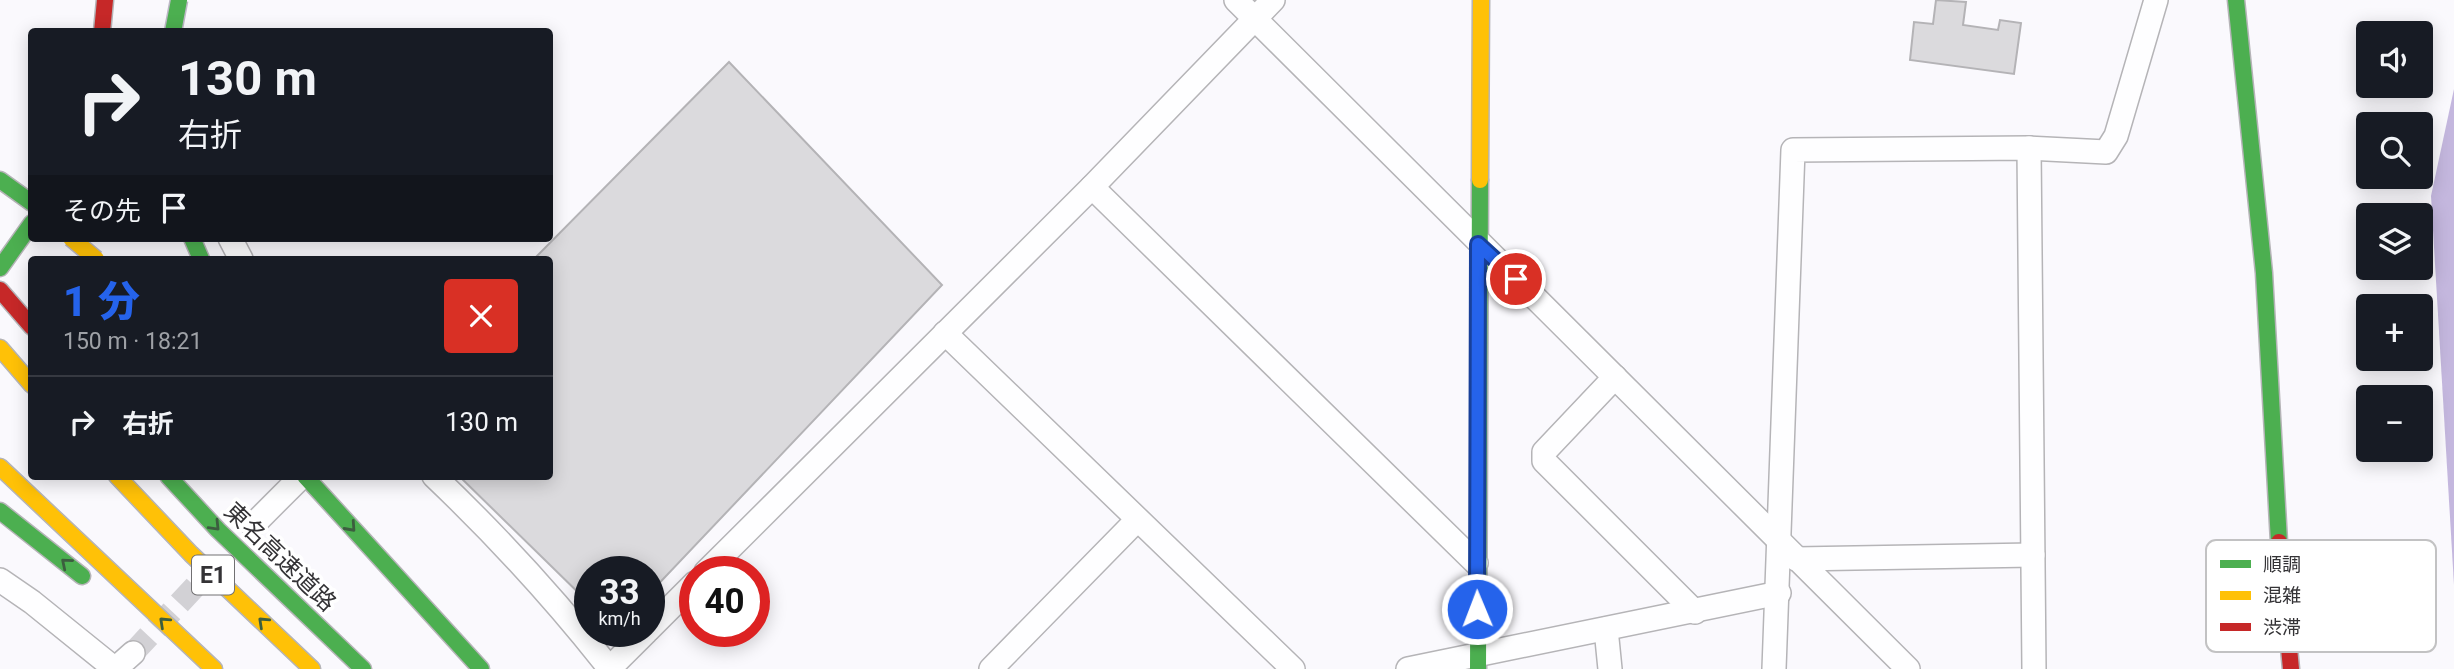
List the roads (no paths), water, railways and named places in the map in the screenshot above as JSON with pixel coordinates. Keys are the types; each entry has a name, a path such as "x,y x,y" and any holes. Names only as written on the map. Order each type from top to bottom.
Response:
{"main road":[{"path":"103,28 105,0"},
{"path":"175,28 179,0"},
{"path":"1478,662 1476,563 1481,0"},
{"path":"2236,0 2264,273 2279,540"},
{"path":"0,180 28,201"},
{"path":"0,268 28,229"},
{"path":"76,242 92,256"},
{"path":"0,290 28,322"},
{"path":"0,348 28,380"},
{"path":"0,467 214,669"},
{"name":"E1","path":"121,480 191,554 312,669"},
{"name":"東名高速道路","path":"172,480 218,530 363,669"},
{"path":"308,480 481,669"},
{"path":"0,511 90,583"},
{"path":"153,635 194,669"}],"street":[{"path":"173,0 174,28"},
{"path":"1236,0 1478,244 1908,669"},
{"path":"722,556 1092,187 1273,0"},
{"path":"1774,669 1779,593 1793,150 2029,148 2106,152 2116,136 2156,0"},
{"path":"2029,148 2034,669"},
{"path":"1092,187 1476,563"},
{"path":"63,256 78,242"},
{"path":"945,333 1293,669"},
{"path":"1615,377 1544,452 1544,461 1695,612"},
{"path":"253,526 300,480"},
{"path":"438,480 496,535 565,612 610,669 631,647"},
{"path":"991,669 1137,520"},
{"path":"1796,559 2033,555"},
{"path":"0,580 32,602 115,669 133,653"},
{"path":"1408,669 1478,662 1606,629 1779,593"},
{"path":"665,613 679,599"},
{"path":"1606,629 1610,669"}],"tunnel":[{"path":"133,653 217,563"}]}
